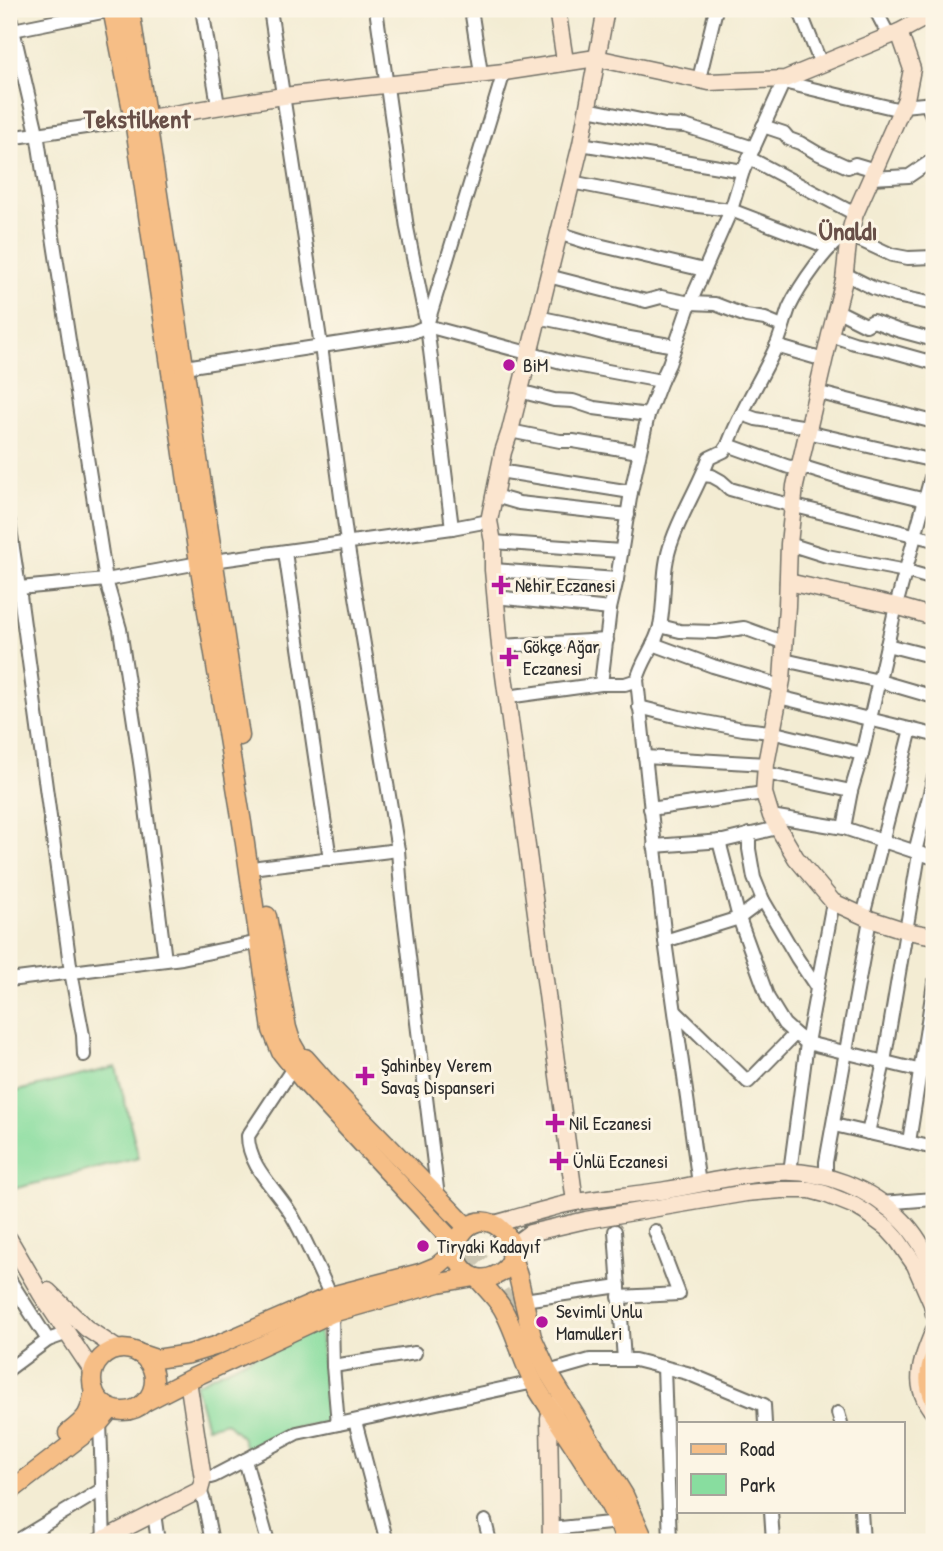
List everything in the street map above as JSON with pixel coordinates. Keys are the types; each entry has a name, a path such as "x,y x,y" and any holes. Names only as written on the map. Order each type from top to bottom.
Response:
{"main road":[{"path":"118,9 141,119 185,367 207,562 287,1028 292,1044 318,1088"},
{"path":"141,119 207,562 272,1030 281,1052 293,1068 455,1248 457,1262 464,1271 490,1291 558,1404 624,1495 634,1541"},
{"path":"287,1028 295,1045 326,1083 467,1227"},
{"path":"281,1052 443,1221"},
{"path":"9,1478 81,1422 91,1410 97,1364 103,1357 119,1350 129,1350 156,1359 189,1354 332,1305 437,1266 455,1248 460,1234 476,1223 494,1224 508,1236 541,1377"},
{"path":"9,1492 106,1416 135,1409 332,1305 439,1283 486,1279 503,1271 509,1263 511,1251"},
{"path":"138,1353 151,1367 154,1376 151,1395 145,1402"},
{"path":"934,1354 929,1377 934,1399"},
{"path":"94,1381 106,1416"},
{"path":"558,1404 619,1522 634,1541"}],"street":[{"path":"118,9 10,20 37,133 106,580 120,629 141,769 164,960"},
{"path":"202,9 218,105"},
{"path":"270,9 348,542 398,850 438,1197"},
{"path":"376,9 407,228 427,326 452,528"},
{"path":"471,9 481,73"},
{"path":"557,9 565,61"},
{"path":"575,1202 506,697 489,521 503,452 581,144 606,9"},
{"path":"699,79 716,9"},
{"path":"799,9 821,64"},
{"path":"875,9 894,34 912,69 902,108 855,214 849,235 845,274 800,466 789,544 784,660 765,769 764,793 774,822 796,858 834,902 866,918 934,936"},
{"path":"601,684 610,609 648,415 690,303 731,210 743,170 784,81 894,34 934,13"},
{"path":"9,138 284,96 504,72 596,58 709,82 784,81 902,108 931,103 934,120"},
{"path":"427,326 504,72"},
{"path":"588,109 665,125 685,126 751,153 855,214"},
{"path":"763,126 784,133 789,139 848,167 855,164 873,174 909,176 934,159"},
{"path":"581,144 743,170"},
{"path":"571,183 731,210 830,248"},
{"path":"558,233 705,270"},
{"path":"699,1184 654,846 637,680 660,626 665,565 671,541 709,458 728,446 776,346 798,290 830,248 849,235 892,255 908,258 934,257"},
{"path":"845,274 896,296 934,304"},
{"path":"548,276 646,301 661,297 690,303 715,304 782,326"},
{"path":"836,310 866,325 873,321 934,340"},
{"path":"537,317 607,334 675,346"},
{"path":"185,367 413,332 427,326 565,363 661,381"},
{"path":"830,335 934,363"},
{"path":"776,346 824,360"},
{"path":"519,391 554,400 573,401 594,408 648,415"},
{"path":"816,393 934,422"},
{"path":"742,414 808,429 934,464 930,501 916,535 896,606 844,828"},
{"path":"510,431 561,442 573,441 639,452"},
{"path":"728,446 789,467 800,466 930,501"},
{"path":"499,471 631,492"},
{"path":"703,475 712,476 730,489 934,540"},
{"path":"495,496 530,505 628,515"},
{"path":"14,588 106,580 207,562 489,521"},
{"path":"9,522 14,588 84,1055"},
{"path":"493,542 621,551"},
{"path":"789,544 827,556 934,579"},
{"path":"285,552 330,859"},
{"path":"493,570 617,579"},
{"path":"788,582 934,617"},
{"path":"495,597 610,609"},
{"path":"660,626 680,631 715,632 744,628 785,643"},
{"path":"500,646 607,640"},
{"path":"653,644 780,692 934,735"},
{"path":"887,645 934,657"},
{"path":"784,660 879,681 934,697"},
{"path":"506,697 601,684 625,684 637,680"},
{"path":"639,707 679,717 771,732 862,754"},
{"path":"826,1177 826,1162 846,1053 866,918 911,729"},
{"path":"645,757 765,769 851,791"},
{"path":"868,1133 884,1062 907,931 917,853 934,777"},
{"path":"650,809 764,793"},
{"path":"654,846 719,841 749,834 774,822 844,828 934,858"},
{"path":"749,834 754,878 763,900 817,988"},
{"path":"719,841 739,918 768,998 784,1024 807,1042 934,1074"},
{"path":"258,867 398,850"},
{"path":"666,941 739,918 763,900"},
{"path":"790,1172 807,1042 834,902"},
{"path":"9,980 164,960 259,942"},
{"path":"909,1142 934,983"},
{"path":"676,1012 748,1082 795,1034"},
{"path":"293,1068 248,1136 248,1147 257,1166 294,1218 332,1305 338,1424"},
{"path":"834,1125 934,1149"},
{"path":"494,1224 575,1202 666,1190 739,1176 790,1172 826,1177 866,1193 881,1203 910,1229 925,1250 934,1270"},
{"path":"511,1251 530,1233 586,1220 746,1193 810,1190 855,1206 887,1228 915,1265 934,1314"},
{"path":"881,1203 934,1199"},
{"path":"615,1231 624,1360"},
{"path":"524,1300 619,1292 679,1294 655,1231"},
{"path":"10,1242 68,1333 94,1381"},
{"path":"24,1263 86,1328 119,1350"},
{"path":"9,1279 48,1340"},
{"path":"934,1330 922,1363 920,1379 923,1395 934,1413"},
{"path":"9,1369 48,1340 68,1333"},
{"path":"333,1366 415,1353"},
{"path":"106,1416 101,1490 102,1541 215,1476 297,1433 541,1377 590,1360 635,1360 687,1373 764,1405 765,1422"},
{"path":"664,1367 670,1542"},
{"path":"188,1380 212,1542"},
{"path":"558,1404 549,1418 551,1536 619,1522"},
{"path":"355,1421 387,1542"},
{"path":"245,1460 268,1542"},
{"path":"15,1542 101,1490"},
{"path":"771,1512 773,1542"},
{"path":"861,1512 863,1542"},
{"path":"154,1513 158,1542"},
{"path":"485,1521 490,1542"}],"green space":[{"path":"116,1067 139,1158 9,1190 9,1093"},
{"path":"319,1325 330,1422 294,1428 247,1450 242,1437 226,1422 207,1427 195,1384"}],"tunnel":[{"path":"451,1229 485,1267 511,1310"}],"place":[{"name":"BiM","path":"509,365"},
{"name":"Nehir Eczanesi","path":"501,585"},
{"name":"Gökçe Ağar Eczanesi","path":"509,657"},
{"name":"Şahinbey Verem Savaş Dispanseri","path":"365,1076"},
{"name":"Nil Eczanesi","path":"555,1123"},
{"name":"Ünlü Eczanesi","path":"559,1161"},
{"name":"Tiryaki Kadayıf","path":"423,1246"},
{"name":"Sevimli Unlu Mamulleri","path":"542,1322"}],"district":[{"name":"Tekstilkent","path":"137,118"},
{"name":"Ünaldı","path":"848,230"}]}
